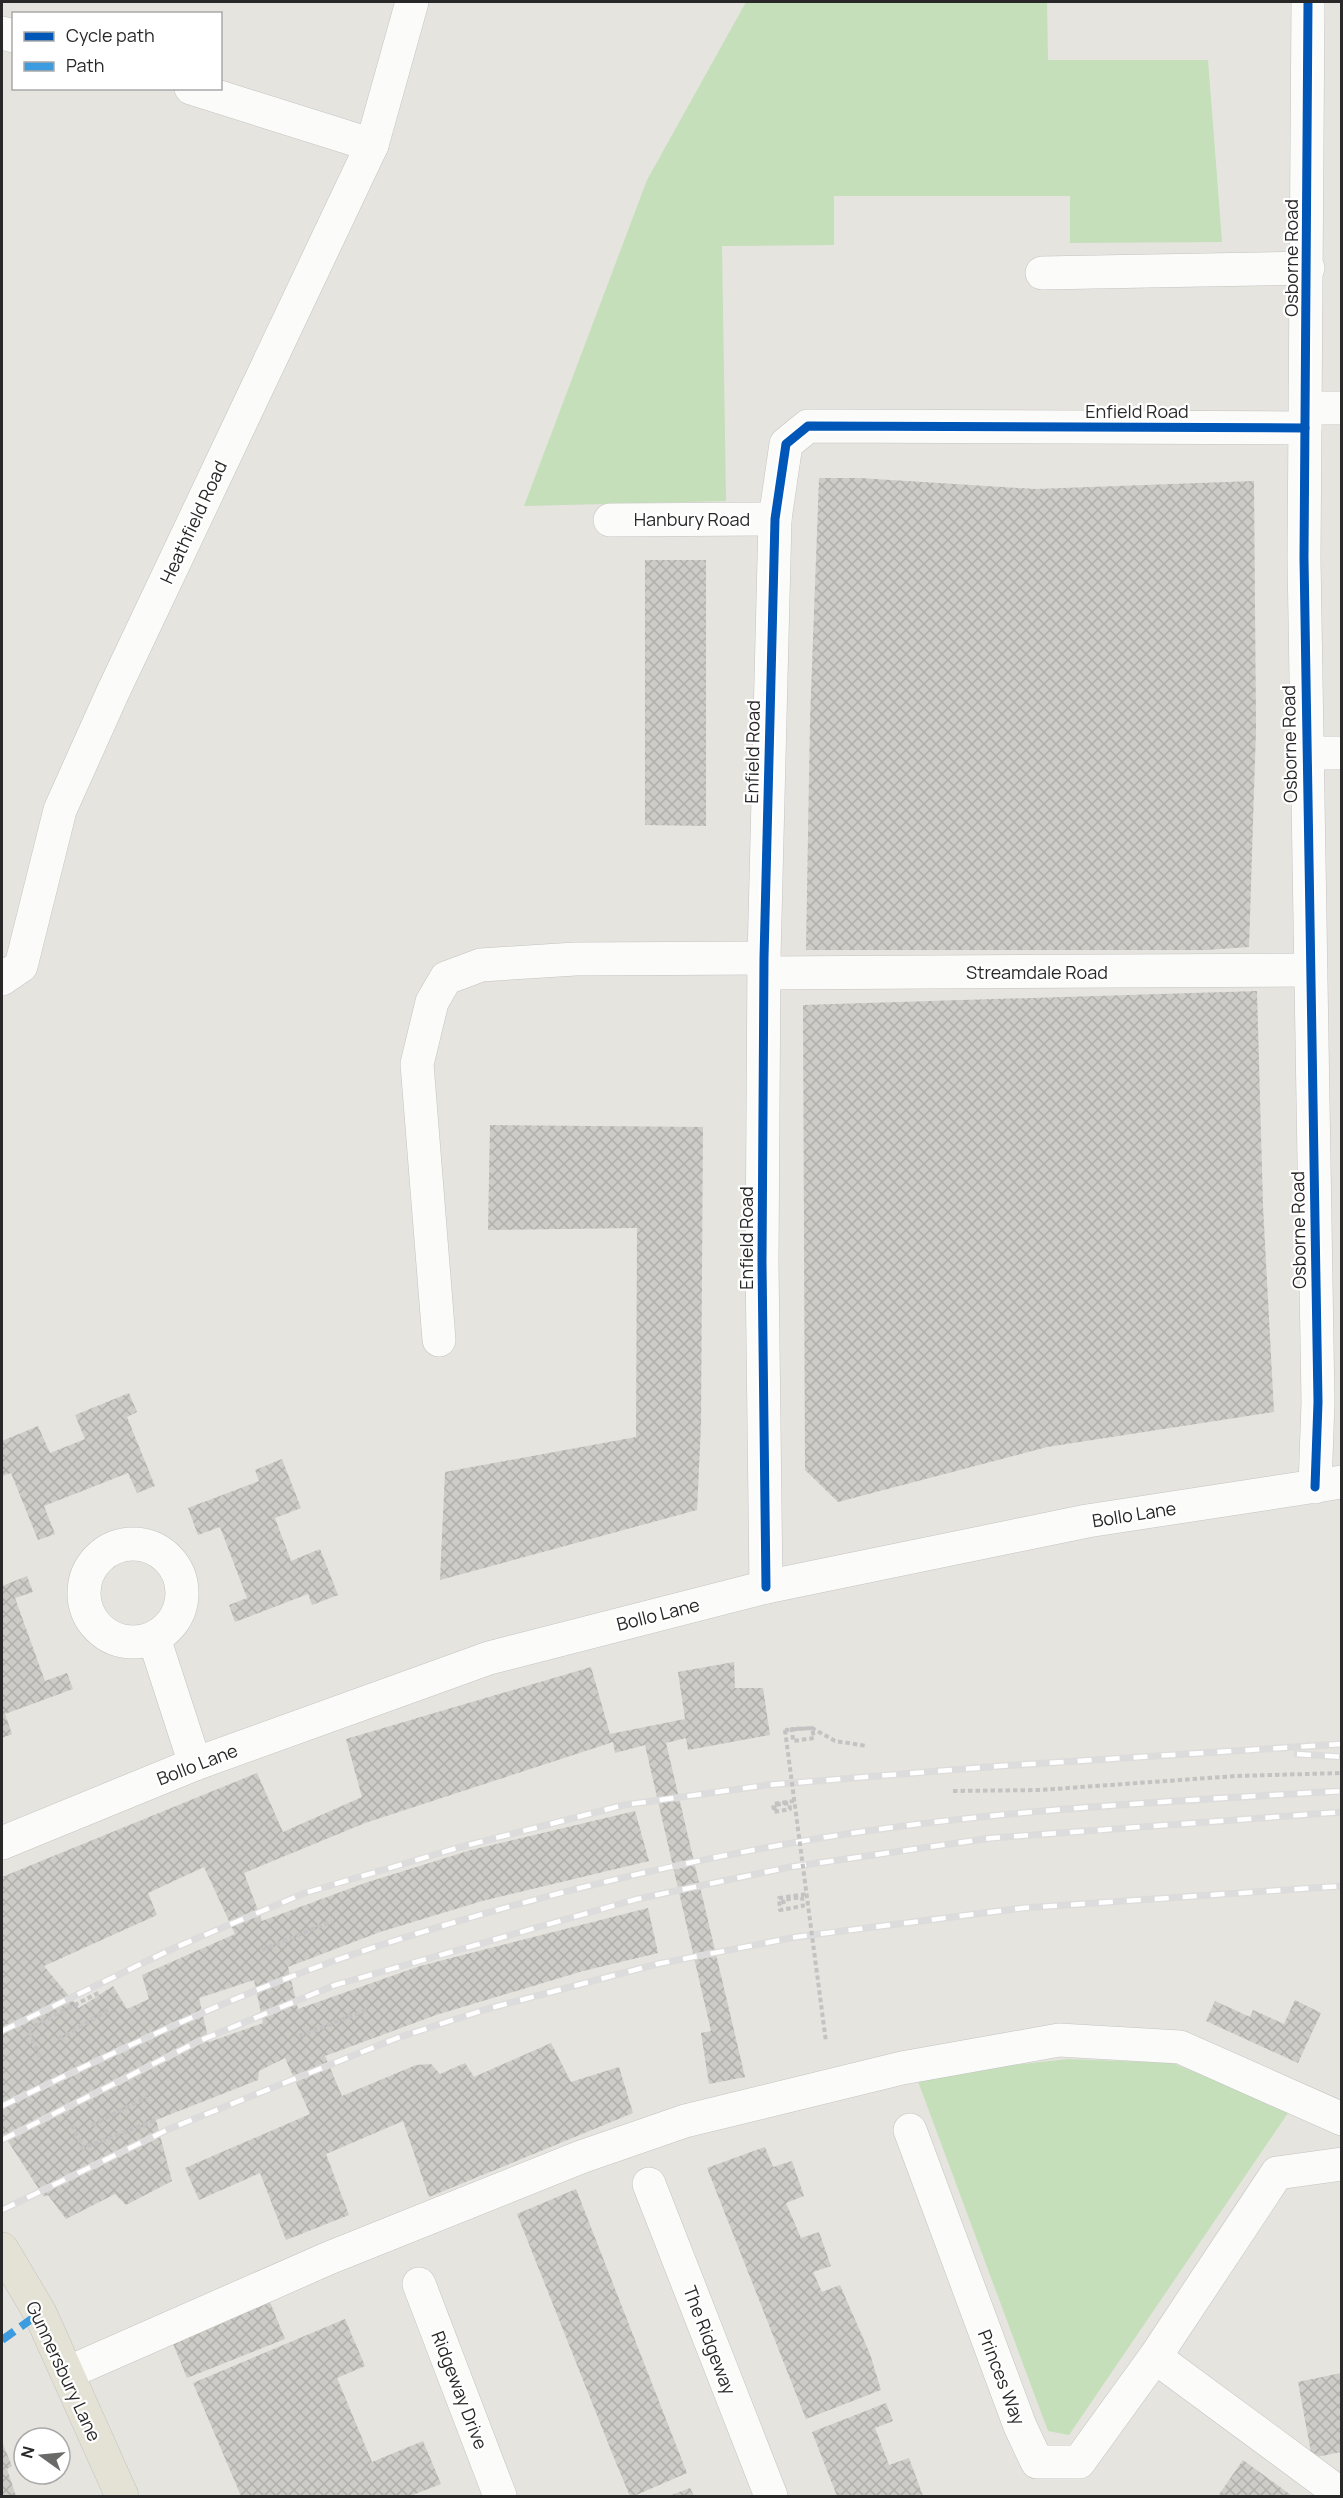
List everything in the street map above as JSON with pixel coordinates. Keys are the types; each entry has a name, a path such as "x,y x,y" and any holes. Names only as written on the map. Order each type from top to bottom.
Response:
{"main road":[{"name":"Gunnersbury Lane","path":"2,2249 44,2323 122,2496"}],"street":[{"name":"Heathfield Road","path":"2,979 21,966 60,810 112,694 372,145 412,2"},
{"name":"Osborne Road","path":"1308,2 1308,268 1305,418 1291,514 1306,753 1318,1402 1328,1484"},
{"path":"197,90 372,145"},
{"path":"1042,273 1308,268"},
{"path":"1305,418 1341,408"},
{"name":"Enfield Road","path":"766,1587 762,1262 764,965 775,519 786,444 808,426 1305,418"},
{"name":"Hanbury Road","path":"610,520 775,519"},
{"path":"1306,753 1341,753"},
{"name":"Streamdale Road","path":"439,1341 417,1064 432,1002 446,978 481,965 575,959 764,965 1310,970"},
{"name":"Bollo Lane","path":"2,1843 195,1764 489,1658 766,1587 1087,1521 1328,1484"},
{"path":"154,1638 195,1764"},
{"path":"67,2373 329,2258 581,2157 685,2121 902,2068 1059,2040 1180,2047 1341,2119"},
{"name":"Princes Way","path":"910,2130 1020,2426 1036,2462 1079,2462 1155,2357 1277,2173 1341,2164"},
{"name":"The Ridgeway","path":"649,2184 771,2496"},
{"name":"Ridgeway Drive","path":"419,2284 500,2496"},
{"path":"1155,2357 1341,2495"}],"path":[{"path":"826,2043 785,1730 812,1728 814,1738 793,1741 792,1730 812,1728 835,1741 867,1746"},
{"path":"953,1791 1040,1790 1236,1776 1341,1773"},
{"path":"775,1810 774,1805 789,1803 790,1809 774,1812 773,1804 794,1802"},
{"path":"784,1904 783,1900 802,1897 803,1906 780,1910 779,1898 807,1894"},
{"path":"262,1950 332,1921"},
{"path":"40,2057 28,2029 99,1992"},
{"path":"299,2036 369,2009"},
{"path":"59,2039 108,2010"},
{"path":"92,2125 147,2097"},
{"path":"72,2125 82,2148 156,2120"}],"green space":[{"path":"746,2 1047,2 1048,60 1208,60 1222,242 1070,243 1070,196 834,196 834,245 722,246 726,501 524,506 647,180"},
{"path":"1068,2059 1172,2063 1290,2110 1069,2435 1048,2431 916,2076"}],"building":[{"path":"819,478 859,478 1036,489 1254,481 1256,729 1249,947 1206,950 806,950 810,720"},
{"path":"645,560 706,560 706,826 645,825"},
{"path":"1257,991 1263,1206 1274,1412 1047,1447 838,1502 805,1470 803,1005"},
{"path":"490,1125 703,1127 701,1425 697,1510 440,1580 445,1472 636,1437 637,1228 488,1230"},
{"path":"129,1393 137,1412 127,1417 155,1486 137,1493 128,1473 44,1506 55,1534 38,1540 11,1473 2,1476 2,1441 38,1426 50,1453 85,1439 75,1415"},
{"path":"282,1459 301,1508 275,1518 291,1561 320,1549 338,1595 312,1605 308,1594 235,1622 229,1605 247,1598 220,1527 198,1535 188,1508 259,1481 255,1470"},
{"path":"27,1576 33,1592 15,1598 45,1681 67,1673 73,1689 5,1714 12,1734 2,1738 2,1586"},
{"path":"734,1662 735,1688 763,1688 770,1735 688,1750 686,1738 666,1743 745,2077 709,2084 701,2033 711,2031 645,1745 615,1753 613,1742 365,1823 244,1873 262,1921 365,1883 471,1850 635,1811 649,1861 482,1901 380,1932 288,1967 298,2009 420,1966 648,1908 658,1953 583,1971 436,2015 325,2056 342,2096 416,2065 431,2064 440,2074 465,2063 474,2077 551,2043 571,2082 619,2067 633,2113 429,2197 403,2121 326,2154 349,2215 286,2240 260,2173 199,2200 185,2168 310,2114 285,2058 259,2071 258,2080 156,2120 172,2181 126,2205 115,2194 66,2219 48,2195 44,2197 2,2132 2,1877 257,1773 283,1832 362,1797 346,1739 591,1667 610,1734 685,1719 678,1672","holes":["204,1867 235,1934 142,1975 149,1999 127,2009 113,1986 79,2008 44,1966 157,1915 148,1893","254,1980 263,2023 209,2042 199,1998"]},
{"path":"1295,2000 1321,2013 1298,2063 1206,2021 1215,2001 1250,2017 1253,2010 1284,2024"},
{"path":"765,2147 773,2167 792,2161 804,2196 786,2203 801,2238 819,2232 831,2266 813,2272 822,2292 840,2285 870,2354 881,2390 806,2419 707,2168"},
{"path":"576,2189 687,2473 634,2496 630,2496 614,2458 517,2214"},
{"path":"270,2302 285,2339 187,2378 172,2341"},
{"path":"345,2319 365,2366 337,2378 372,2462 423,2441 441,2484 410,2496 241,2496 193,2383"},
{"path":"1341,2373 1341,2452 1312,2458 1298,2382"},
{"path":"886,2403 893,2421 875,2428 889,2465 909,2458 923,2496 837,2496 812,2432"},
{"path":"2,2442 12,2466 7,2469 16,2496 2,2496"},
{"path":"1243,2460 1291,2495 1218,2496"},
{"path":"690,2488 694,2496 669,2496"}],"railway":[{"path":"2,2031 174,1948 305,1893 457,1848 624,1805 767,1785 1000,1766 1342,1744"},
{"path":"1297,1754 1342,1757"},
{"path":"2,2106 175,2025 309,1970 407,1937 514,1905 622,1878 731,1854 924,1823 1063,1809 1342,1791"},
{"path":"2,2140 199,2041 335,1985 637,1899 790,1867 992,1838 1342,1812"},
{"path":"2,2210 169,2129 397,2038 487,2009 657,1964 796,1937 1023,1908 1342,1886"}],"marked path":[{"path":"2,2340 40,2313"}],"cycle path":[{"path":"1308,2 1304,558 1318,1402 1315,1487"},
{"path":"766,1587 762,1262 764,958 775,519 786,444 808,426 1305,428"}]}
